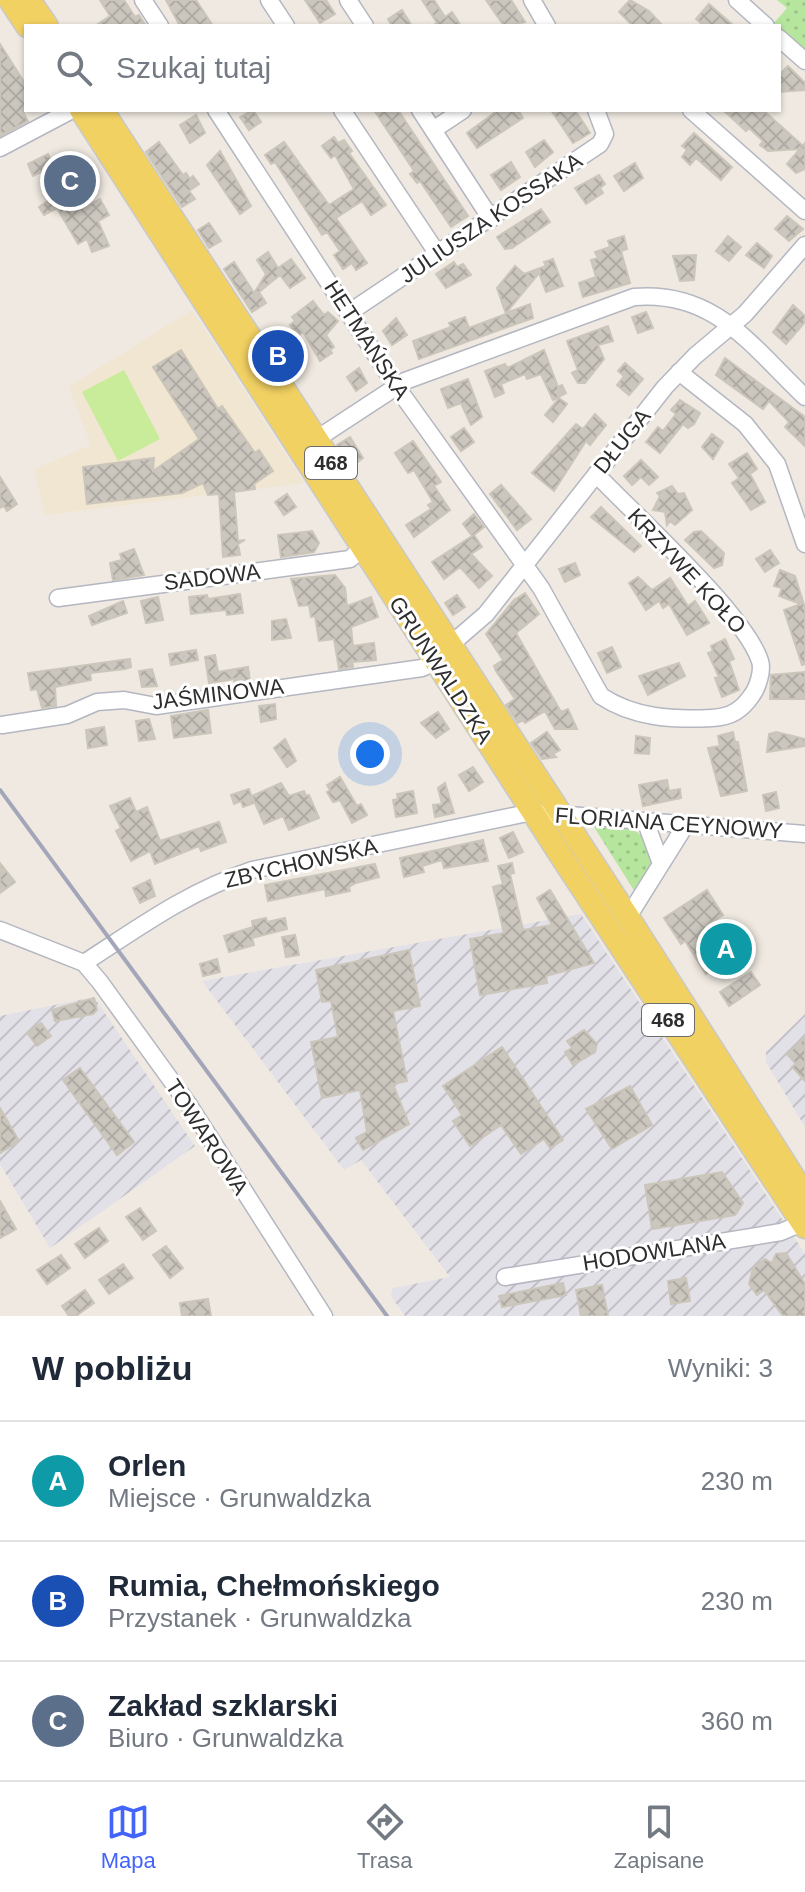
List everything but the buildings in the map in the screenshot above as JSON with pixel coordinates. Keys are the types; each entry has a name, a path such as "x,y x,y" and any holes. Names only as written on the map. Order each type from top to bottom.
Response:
{"main road":[{"path":"10,0 26,24"},
{"path":"29,0 46,24"},
{"name":"GRUNWALDZKA","path":"82,112 363,547 559,816 628,917 805,1195"},
{"name":"GRUNWALDZKA","path":"103,112 315,440 532,812 804,1225"}],"street":[{"path":"143,0 159,24"},
{"path":"269,0 285,24"},
{"path":"348,0 364,24"},
{"path":"532,0 546,24"},
{"path":"748,3 764,24"},
{"path":"781,40 805,61"},
{"path":"0,148 68,112"},
{"name":"HETMAŃSKA","path":"217,112 396,386 524,565"},
{"path":"343,112 437,253"},
{"path":"421,112 491,219"},
{"path":"433,130 460,112"},
{"name":"JULIUSZA KOSSAKA","path":"350,312 600,144 605,134 597,112"},
{"path":"693,112 805,211"},
{"name":"DŁUGA","path":"442,654 486,614 679,372 730,326 805,245"},
{"path":"315,440 396,386 634,297 661,295 691,301 730,326 805,397"},
{"path":"679,372 745,424 769,453 777,464 805,544"},
{"name":"KRZYWE KOŁO","path":"524,565 601,696 618,707 642,715 675,718 720,717 744,708 756,690 762,664 751,640 723,606 596,474"},
{"name":"SADOWA","path":"58,598 350,559 363,547"},
{"name":"JAŚMINOWA","path":"2,725 67,715 97,702 124,700 156,706 422,668 442,654"},
{"name":"FLORIANA CEYNOWY","path":"532,812 805,834"},
{"name":"ZBYCHOWSKA","path":"84,963 169,906 238,875 532,812"},
{"path":"646,823 660,861"},
{"path":"628,917 660,861 685,826"},
{"path":"0,930 84,963"},
{"name":"TOWAROWA","path":"84,963 189,1105 322,1312"},
{"name":"HODOWLANA","path":"505,1277 781,1232 804,1225"},
{"path":"303,1316 322,1312"}],"shaded area":[{"path":"192,310 304,483 45,515 34,469 91,445 69,387"},
{"path":"581,914 805,1254 805,1316 405,1316 391,1296 393,1288 450,1277 361,1160 344,1170 202,981"},
{"path":"94,997 195,1146 50,1248 0,1164 0,1016"},
{"path":"805,1014 805,1127 766,1062 766,1052"}],"green space":[{"path":"777,0 805,0 805,50 781,29 781,24 774,23 787,8"},
{"path":"124,370 160,439 118,461 82,392"},
{"path":"594,827 633,830 644,840 654,862 635,892"}],"railway":[{"path":"0,790 387,1316"}],"place":[{"name":"Zakład szklarski","path":"70,181"},
{"name":"Rumia, Chełmońskiego","path":"278,356"},
{"name":"Orlen","path":"726,949"}]}
